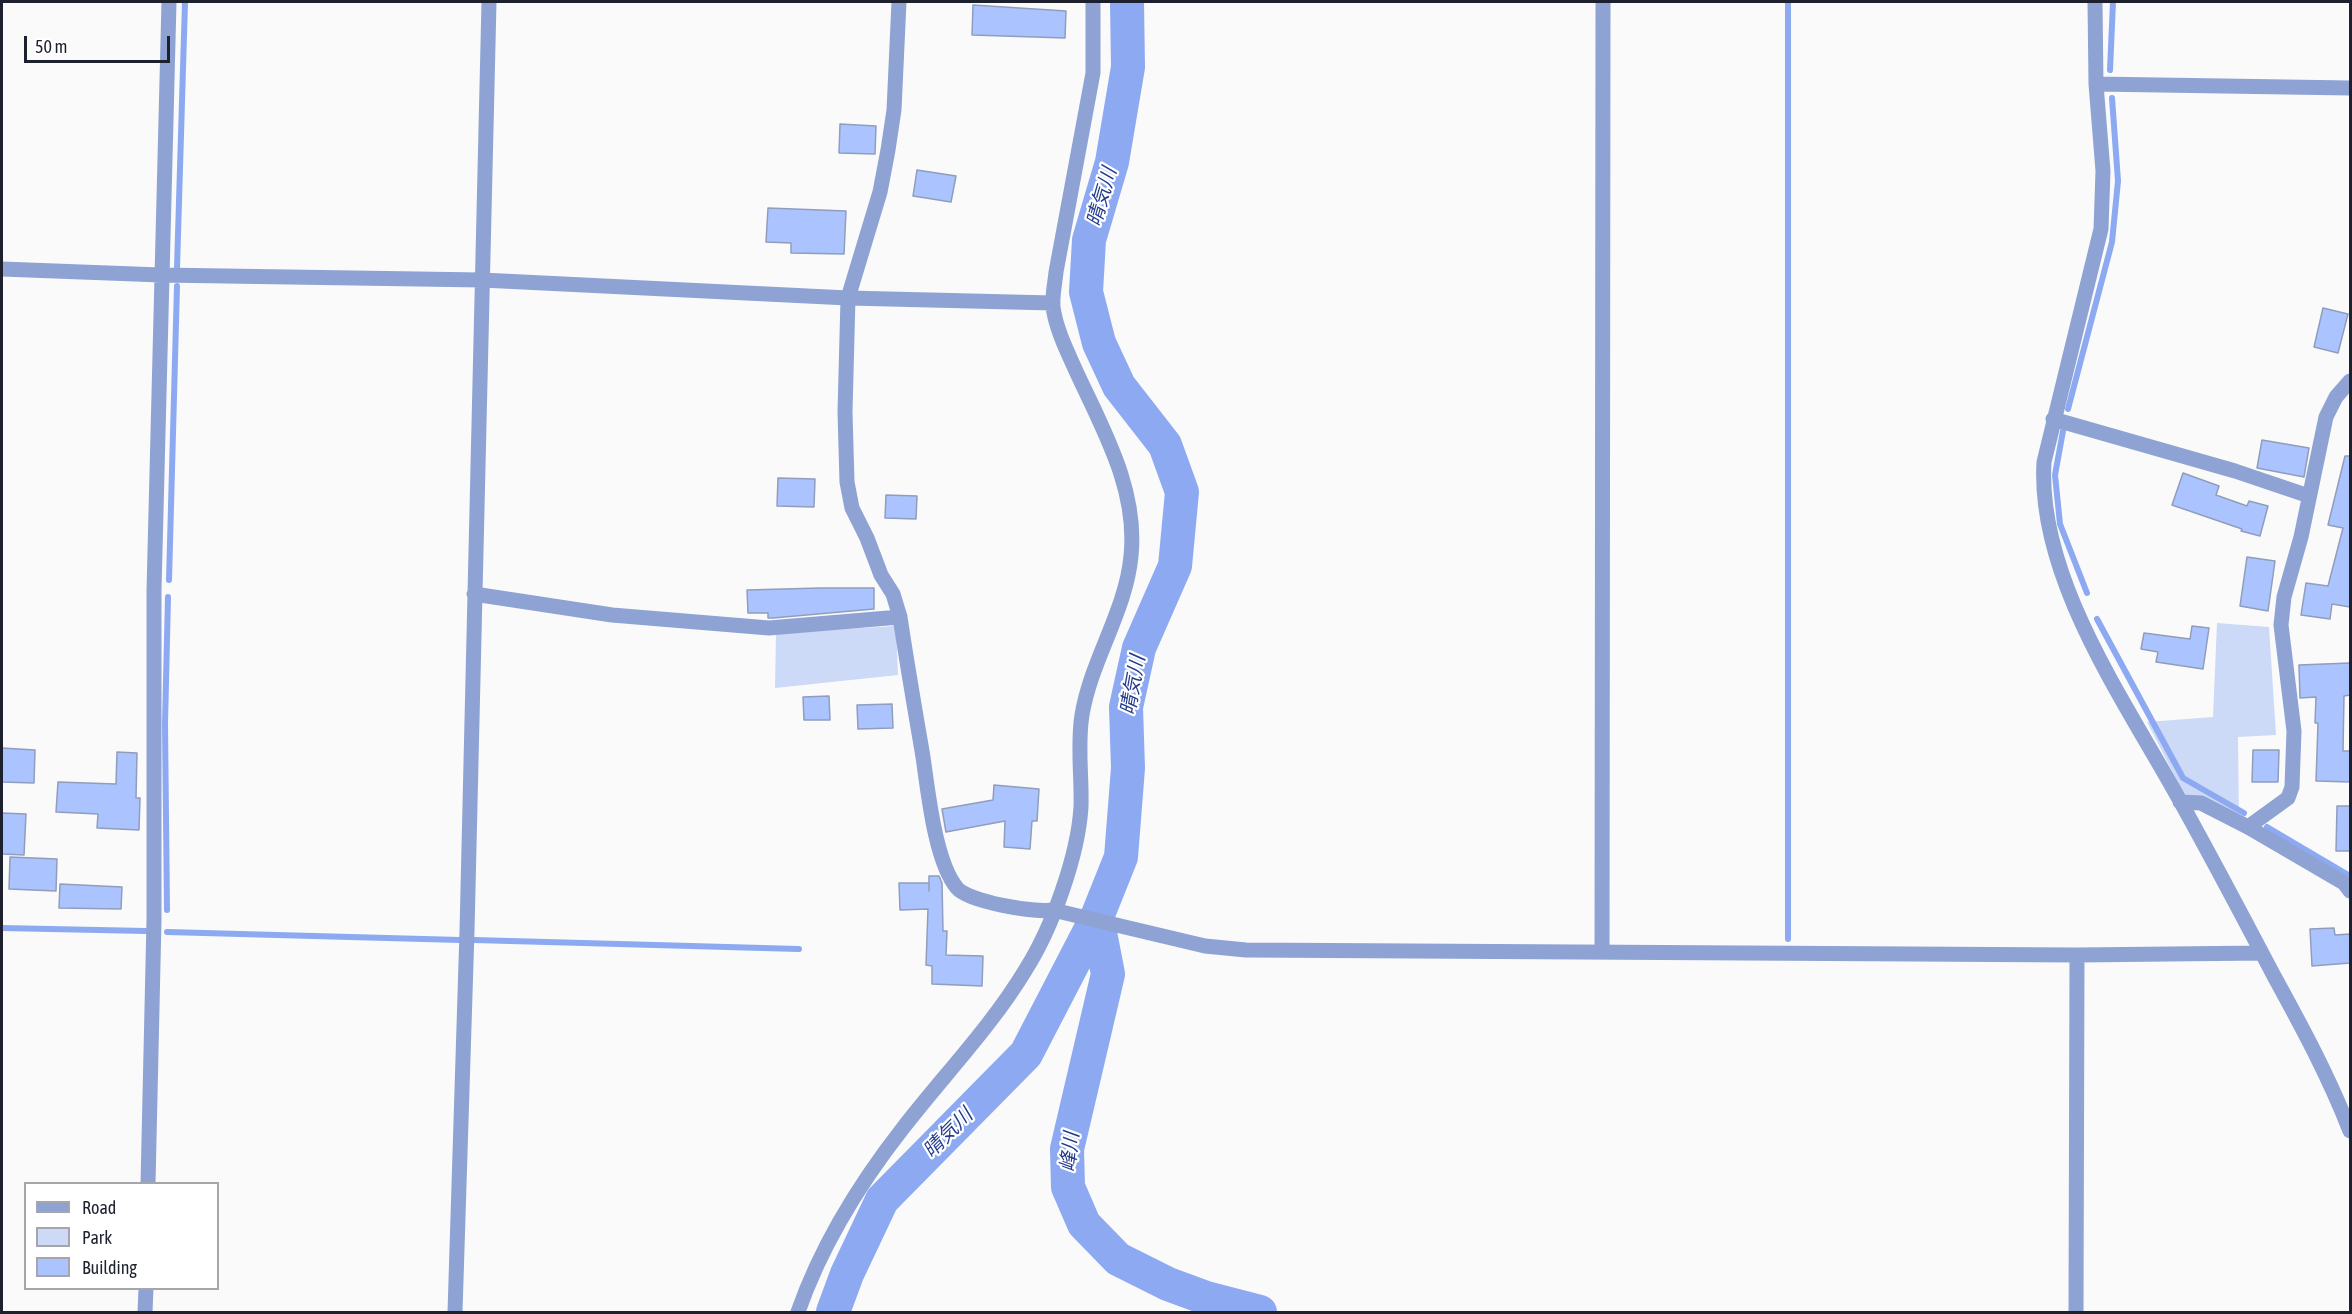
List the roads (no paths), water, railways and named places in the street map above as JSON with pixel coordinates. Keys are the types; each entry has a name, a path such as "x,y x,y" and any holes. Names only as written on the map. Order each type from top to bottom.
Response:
{"street":[{"path":"148,1182 154,920 154,578 169,2"},
{"path":"455,1312 467,943 489,2"},
{"path":"899,2 894,110 888,150 880,192 848,298 845,339 847,482 852,508 867,538 881,575 892,594 900,617 934,822 947,874 959,890 977,898 1041,912 1059,912 1205,946 1246,950 2077,955 2262,953"},
{"path":"798,1312 830,1240 866,1179 902,1129 1002,1007 1059,912 1072,861 1081,808 1082,716 1090,683 1122,595 1131,559 1133,528 1129,496 1118,463 1056,324 1053,303 1056,272 1093,73 1093,2"},
{"path":"1602,952 1603,2"},
{"path":"2095,2 2096,84 2103,171 2101,229 2079,327 2053,419 2044,462 2043,485 2048,522 2064,580 2088,636 2332,1084 2350,1131"},
{"path":"2096,84 2350,88"},
{"path":"2,269 161,275 482,280 848,298 1053,303"},
{"path":"2248,827 2288,798 2292,787 2294,731 2281,625 2284,597 2301,537 2326,417 2336,397 2350,381"},
{"path":"2053,419 2235,471 2309,496"},
{"path":"474,594 612,615 769,628 900,617"},
{"path":"2180,802 2201,803 2248,827 2344,884 2350,891"},
{"path":"2076,1312 2077,955"},
{"path":"145,1312 146,1290"}],"waterway":[{"path":"177,268 185,2"},
{"name":"晴気川","path":"833,1312 847,1274 882,1200 1026,1054 1097,917 1121,857 1128,768 1126,707 1139,648 1175,566 1182,492 1165,445 1119,386 1099,343 1086,292 1089,240 1112,162 1128,67 1127,2"},
{"path":"1788,2 1788,939"},
{"path":"2110,70 2113,2"},
{"path":"2068,409 2112,242 2118,181 2112,98"},
{"path":"169,580 177,286"},
{"path":"2063,431 2055,475 2060,524 2087,593"},
{"path":"167,910 165,724 168,597"},
{"path":"2097,619 2183,778 2244,813"},
{"path":"2267,827 2350,876"},
{"name":"峰川","path":"1097,917 1108,974 1067,1149 1068,1187 1084,1224 1118,1259 1168,1284 1206,1298 1260,1312"},
{"path":"2,928 146,931"},
{"path":"167,932 460,940"},
{"path":"474,940 799,949"}]}
